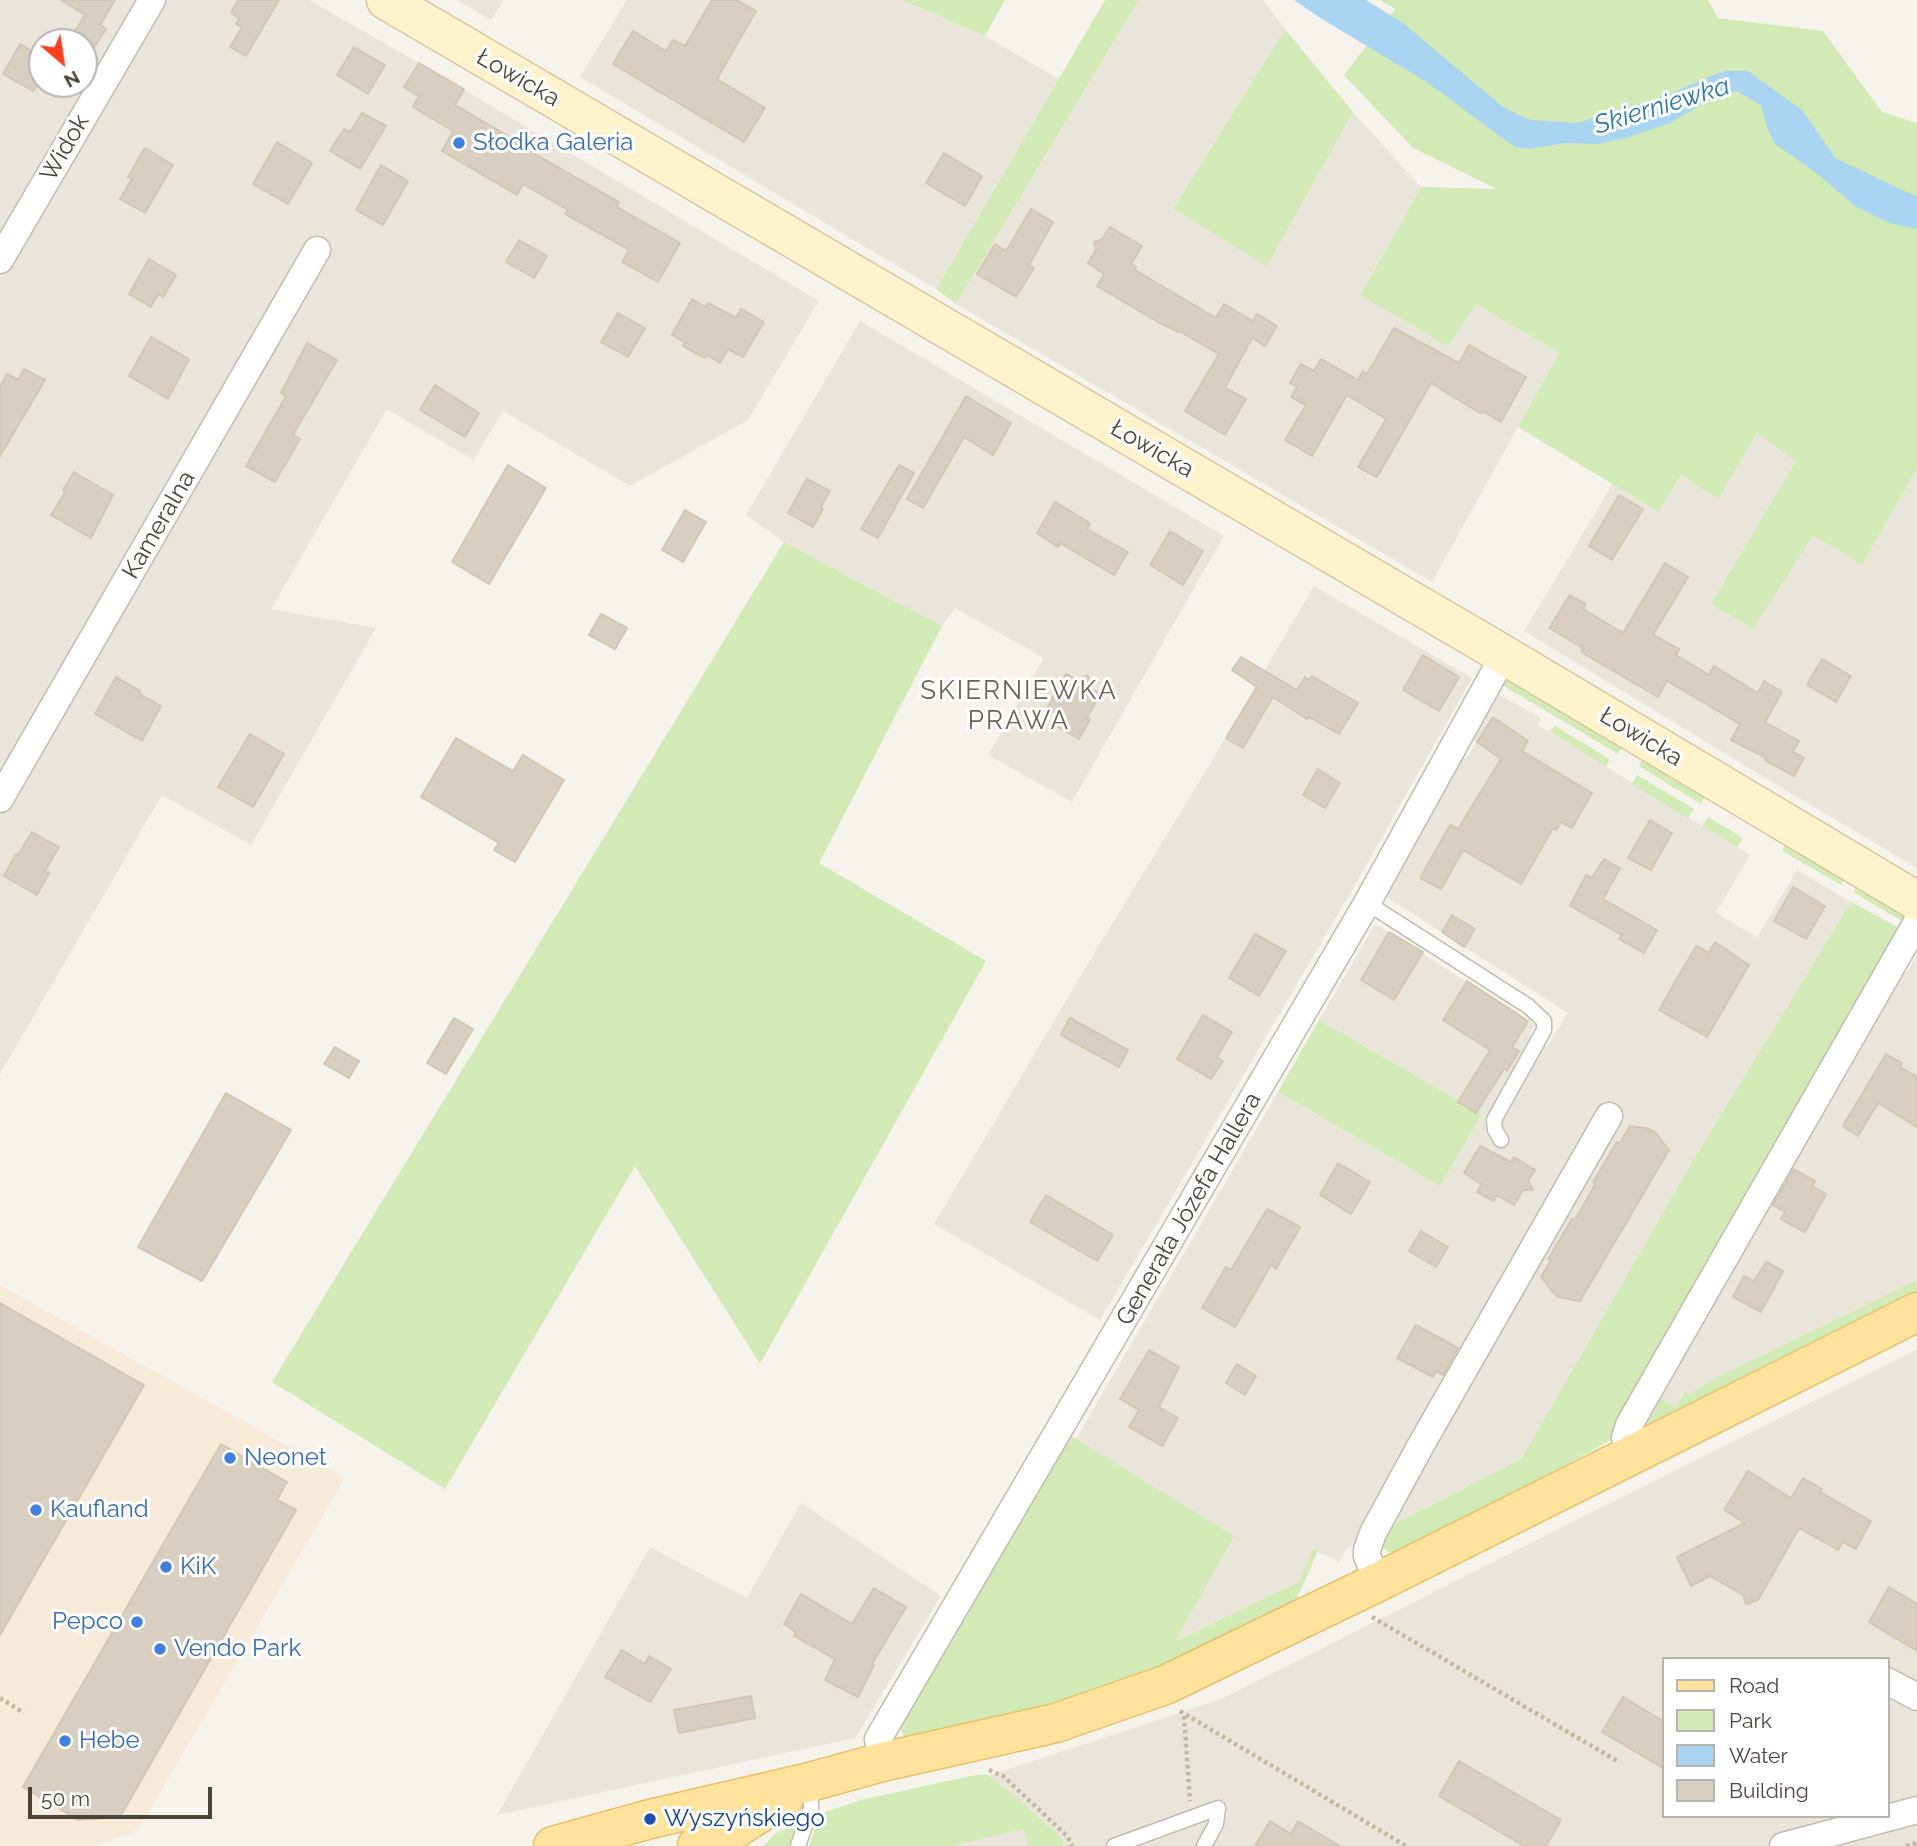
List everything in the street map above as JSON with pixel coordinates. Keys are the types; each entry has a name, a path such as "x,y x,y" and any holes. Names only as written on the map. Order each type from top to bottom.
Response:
{"main road":[{"path":"553,1846 650,1819 810,1782 882,1762 1056,1723 1165,1685 1917,1312"},
{"path":"697,1846 717,1840 810,1782"}],"street":[{"name":"Widok","path":"0,260 152,0"},
{"name":"Łowicka","path":"386,0 1504,655 1917,901"},
{"name":"Kameralna","path":"0,799 317,250"},
{"name":"Generała Józefa Hallera","path":"882,1762 878,1739 1367,903 1504,655"},
{"path":"1633,1455 1625,1438 1629,1425 1917,922"},
{"path":"1367,1587 1367,1556 1373,1533 1427,1433 1609,1116"},
{"path":"1889,1682 1917,1697"},
{"path":"1889,1818 1917,1810"},
{"path":"1783,1846 1887,1818"}],"lane":[{"path":"1367,903 1528,1006 1544,1021 1544,1030 1493,1120 1501,1140"},
{"path":"798,1846 811,1808 810,1782"},
{"path":"1114,1846 1218,1808 1216,1824 1204,1846"}],"path":[{"path":"1367,1587 1368,1614 1619,1762"},
{"path":"0,1698 24,1713"},
{"path":"1178,1709 1406,1846"},
{"path":"1184,1715 1191,1818"},
{"path":"981,1766 1003,1776 1068,1837 1072,1846"},
{"path":"1906,1846 1917,1843"}],"shaded area":[{"path":"0,0 309,0 819,301 748,420 630,486 503,411 473,460 387,409 271,609 376,628 251,845 162,795 0,1074"},
{"path":"457,0 504,0 491,20"},
{"path":"627,0 902,0 985,36 1059,79 936,289 580,77"},
{"path":"1139,0 1263,0 1285,29 1173,209 1267,265 1353,112 1421,187 1360,294 1476,304 1559,353 1432,582 956,304"},
{"path":"860,321 1224,536 1072,802 988,755 1044,658 955,608 942,626 784,542 746,515"},
{"path":"1757,433 1797,461 1711,604 1813,534 1862,565 1917,469 1917,868 1524,631 1613,483 1659,512 1681,475 1718,498"},
{"path":"1314,586 1472,678 1363,871 1100,1320 934,1224"},
{"path":"1498,694 1541,718 1538,725 1750,855 1716,913 1757,937 1797,870 1851,902 1695,1157 1521,1459 1347,1548 1339,1562 1313,1550 1299,1582 1174,1641 1076,1439 1278,1092 1440,1186 1482,1114 1319,1020 1375,924 1535,1025 1529,1035 1547,1047 1568,1013 1385,896 1460,757 1467,758 1476,743 1473,736"},
{"path":"1917,954 1917,1280 1723,1374 1689,1395 1687,1391 1676,1407 1657,1396 1901,970 1907,972"},
{"path":"0,1285 345,1478 138,1830 95,1846 0,1846"},
{"path":"1917,1349 1917,1846 830,1846 840,1825 1221,1699"},
{"path":"801,1503 941,1596 855,1738 497,1815 650,1547 747,1598"}],"green space":[{"path":"902,0 1005,0 985,36"},
{"path":"1105,0 1139,0 956,304 936,289"},
{"path":"1380,0 1708,0 1718,18 1823,31 1882,112 1917,123 1917,469 1862,565 1813,535 1753,629 1711,604 1796,461 1757,433 1718,499 1681,475 1659,512 1518,427 1559,353 1476,304 1448,346 1360,295 1421,187 1497,189 1413,148 1344,75 1395,9"},
{"path":"1285,29 1353,112 1267,266 1173,209"},
{"path":"784,542 942,626 819,863 986,961 760,1364 635,1166 445,1489 272,1382"},
{"path":"1512,676 1624,742 1618,754 1499,683"},
{"path":"1555,726 1608,758 1606,767 1549,731"},
{"path":"1643,758 1706,794 1701,804 1639,766"},
{"path":"1637,775 1694,809 1688,818 1632,784"},
{"path":"1708,817 1743,838 1737,847 1702,826"},
{"path":"1787,842 1846,876 1841,885 1782,851"},
{"path":"1860,882 1908,910 1905,923 1853,892"},
{"path":"1851,902 1901,929 1615,1438 1554,1471 1555,1475 1397,1553 1388,1552 1381,1545 1386,1528 1521,1459 1695,1157"},
{"path":"1319,1020 1482,1114 1440,1186 1278,1092"},
{"path":"1917,1280 1917,1295 1637,1434 1657,1396 1676,1407 1686,1391 1689,1394 1723,1374"},
{"path":"1070,1435 1234,1536 1175,1641 1299,1582 1313,1549 1318,1551 1294,1605 1173,1663 1076,1699 904,1739 901,1728 922,1687"},
{"path":"987,1774 1062,1838 1064,1846 1028,1846 1024,1829 951,1846 809,1846 820,1814 861,1800"},
{"path":"799,1824 789,1846 763,1846 776,1833"}],"water":[{"name":"Skierniewka","path":"1294,0 1366,0 1403,23 1503,107 1530,120 1577,123 1668,95 1725,71 1748,71 1803,111 1835,158 1917,197 1917,229 1889,223 1855,206 1819,175 1775,144 1761,105 1737,91 1719,94 1670,123 1629,137 1598,144 1565,143 1530,149 1515,147 1425,81"}],"building":[{"path":"61,0 115,0 100,25 106,29 98,41 98,28 77,28 85,15"},
{"path":"238,0 279,0 246,56 230,47 242,27 236,24 239,18 231,13"},
{"path":"712,0 736,0 756,11 717,79 765,108 744,142 613,64 633,31 666,51 673,40 685,46"},
{"path":"20,44 28,49 28,88 3,74"},
{"path":"354,47 385,65 368,94 337,75"},
{"path":"419,63 464,89 455,105 619,202 617,207 680,243 658,282 622,262 629,250 565,214 568,210 523,184 517,195 442,151 453,131 413,107 419,96 404,87"},
{"path":"362,113 386,126 360,169 330,151 344,129 350,132"},
{"path":"277,142 312,163 288,204 253,184"},
{"path":"145,148 173,165 145,213 120,199 132,179 128,177"},
{"path":"944,153 982,176 965,206 926,183"},
{"path":"381,165 408,181 383,225 356,210"},
{"path":"1031,209 1053,222 1029,265 1034,268 1016,297 977,274 995,244 1006,251"},
{"path":"1110,227 1142,246 1131,264 1136,267 1135,270 1216,318 1224,304 1253,321 1257,314 1277,326 1265,346 1252,338 1225,388 1246,399 1225,435 1185,411 1219,354 1097,286 1104,274 1088,263 1096,250 1094,242 1102,239"},
{"path":"519,240 547,256 534,278 506,262"},
{"path":"149,259 176,275 163,297 158,294 151,307 129,294"},
{"path":"692,299 706,307 708,303 736,318 741,309 764,322 743,357 728,349 720,363 683,346 685,342 672,335"},
{"path":"618,313 645,328 628,357 601,342"},
{"path":"1394,328 1459,363 1469,345 1526,377 1501,422 1484,412 1480,413 1431,383 1377,477 1358,467 1386,419 1347,395 1312,456 1285,440 1306,405 1291,397 1297,387 1290,383 1301,364 1314,371 1321,359 1358,380 1363,371 1367,374"},
{"path":"151,337 189,359 168,399 129,376"},
{"path":"307,343 337,360 293,435 300,439 275,482 246,466 286,396 281,393"},
{"path":"24,369 45,380 0,456 0,387 7,374 18,380"},
{"path":"435,385 479,413 465,437 420,410"},
{"path":"966,396 1011,423 993,455 964,437 923,508 907,499"},
{"path":"508,465 546,488 489,584 452,562"},
{"path":"899,465 914,473 878,538 861,529"},
{"path":"74,472 113,495 91,538 51,515"},
{"path":"807,479 830,491 813,527 788,513"},
{"path":"1619,495 1643,509 1612,560 1589,546"},
{"path":"1055,502 1090,523 1087,529 1128,552 1114,575 1060,543 1058,547 1037,533"},
{"path":"685,510 706,522 683,562 662,550"},
{"path":"1170,531 1203,551 1183,585 1150,565"},
{"path":"1665,563 1688,577 1653,635 1679,649 1676,655 1709,675 1714,666 1758,693 1764,681 1782,692 1765,722 1799,741 1793,752 1804,758 1794,776 1731,740 1740,724 1667,681 1658,697 1581,652 1583,648 1549,628 1570,595 1586,604 1583,609 1623,633"},
{"path":"601,614 627,628 615,649 589,635"},
{"path":"1423,655 1459,677 1439,711 1403,690"},
{"path":"1241,657 1297,690 1305,677 1309,680 1312,676 1358,703 1339,734 1309,717 1307,719 1273,697 1243,748 1226,738 1257,687 1232,670"},
{"path":"1822,659 1851,676 1836,702 1807,685"},
{"path":"1066,674 1077,680 1088,675 1089,688 1100,694 1079,739 1052,724 1058,714 1047,708"},
{"path":"116,677 161,706 142,741 95,714"},
{"path":"1493,717 1528,741 1522,751 1592,793 1572,828 1561,822 1556,830 1553,828 1521,884 1463,850 1441,889 1420,878 1450,825 1458,829 1501,759 1477,742"},
{"path":"250,734 284,754 253,807 218,787"},
{"path":"456,738 513,771 523,755 564,780 515,862 494,850 499,843 421,797"},
{"path":"1318,769 1340,783 1325,808 1303,795"},
{"path":"1650,820 1672,833 1651,870 1628,858"},
{"path":"32,832 59,847 45,871 49,873 37,895 4,876"},
{"path":"1604,859 1620,868 1603,899 1657,930 1644,953 1619,939 1622,935 1570,906 1586,875 1592,878"},
{"path":"1793,887 1825,906 1806,939 1774,921"},
{"path":"1452,915 1475,929 1464,947 1442,932"},
{"path":"1389,932 1423,952 1394,1000 1361,980"},
{"path":"1255,934 1286,951 1259,996 1229,978"},
{"path":"1715,942 1749,965 1707,1037 1659,1010 1696,946 1709,953"},
{"path":"1467,981 1528,1021 1512,1047 1519,1051 1476,1113 1458,1102 1490,1050 1443,1020"},
{"path":"1203,1015 1232,1032 1217,1057 1223,1061 1211,1079 1177,1059"},
{"path":"454,1018 473,1029 446,1074 427,1063"},
{"path":"1070,1018 1128,1050 1119,1067 1061,1035"},
{"path":"335,1047 359,1061 349,1078 324,1064"},
{"path":"1886,1054 1902,1063 1900,1067 1917,1077 1917,1127 1878,1103 1858,1136 1843,1126"},
{"path":"226,1093 291,1130 202,1281 138,1247"},
{"path":"1630,1126 1655,1132 1669,1150 1580,1301 1558,1297 1541,1277 1551,1260 1548,1259 1572,1219 1575,1220 1596,1183 1593,1182 1617,1142 1620,1143"},
{"path":"1480,1146 1511,1162 1514,1157 1535,1170 1528,1181 1533,1190 1523,1190 1514,1205 1497,1195 1494,1201 1477,1192 1481,1184 1464,1173"},
{"path":"1338,1163 1370,1182 1351,1214 1320,1195"},
{"path":"1794,1169 1815,1181 1812,1186 1826,1194 1805,1232 1781,1219 1785,1212 1773,1205"},
{"path":"1046,1195 1113,1235 1097,1261 1030,1222"},
{"path":"1267,1209 1300,1227 1276,1269 1271,1265 1235,1327 1202,1308 1226,1267 1231,1270"},
{"path":"1421,1231 1448,1247 1436,1267 1409,1251"},
{"path":"1766,1262 1783,1271 1761,1312 1733,1297 1744,1276 1754,1281"},
{"name":"Kaufland","path":"0,1303 144,1385 0,1635"},
{"path":"1416,1325 1458,1348 1443,1375 1436,1371 1433,1377 1397,1358"},
{"path":"1149,1350 1179,1367 1159,1407 1178,1418 1162,1446 1129,1427 1139,1410 1120,1399"},
{"path":"1237,1364 1256,1376 1245,1395 1226,1383"},
{"name":"Vendo Park","path":"221,1444 287,1482 277,1500 296,1510 120,1817 78,1820 23,1787"},
{"path":"1748,1471 1791,1498 1803,1478 1822,1489 1820,1492 1871,1521 1856,1549 1843,1542 1838,1550 1799,1528 1758,1600 1746,1604 1743,1595 1710,1576 1691,1586 1677,1557 1745,1523 1724,1510"},
{"path":"1889,1587 1917,1604 1917,1651 1869,1622"},
{"path":"874,1588 906,1607 872,1664 874,1665 858,1697 825,1680 835,1659 794,1636 796,1632 784,1624 801,1594 852,1624"},
{"path":"622,1650 645,1664 649,1656 671,1669 650,1702 605,1677"},
{"path":"751,1696 755,1718 679,1733 674,1710"},
{"path":"1623,1697 1661,1720 1661,1767 1602,1732"},
{"path":"1459,1761 1561,1820 1546,1846 1524,1846 1439,1796"},
{"path":"1270,1821 1291,1834 1298,1821 1340,1846 1255,1846"}],"place":[{"name":"Słodka Galeria","path":"459,143"},
{"name":"Neonet","path":"230,1458"},
{"name":"Kaufland","path":"36,1510"},
{"name":"KiK","path":"166,1567"},
{"name":"Pepco","path":"137,1622"},
{"name":"Vendo Park","path":"160,1649"},
{"name":"Hebe","path":"65,1741"},
{"name":"Wyszyńskiego","path":"650,1819"}],"district":[{"name":"SKIERNIEWKA PRAWA","path":"1019,706"}]}
